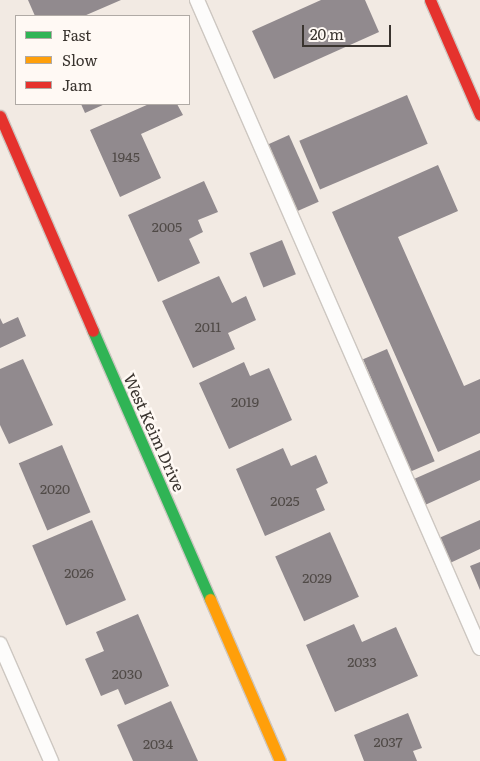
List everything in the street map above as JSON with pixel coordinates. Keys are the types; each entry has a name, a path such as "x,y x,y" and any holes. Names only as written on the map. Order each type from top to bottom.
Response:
{"street":[{"path":"430,0 480,115"},
{"name":"West Keim Drive","path":"0,116 280,761"}],"lane":[{"path":"197,0 480,648"},
{"path":"0,644 50,761"}],"building":[{"path":"28,0 121,0 86,15 35,15"},
{"path":"321,0 365,0 379,32 274,79 252,31"},
{"path":"407,95 428,144 320,190 299,141"},
{"path":"81,105 103,105 85,113"},
{"path":"147,105 178,105 183,115 141,134 161,178 120,197 90,130"},
{"path":"289,135 319,202 296,212 266,145"},
{"path":"438,165 458,211 398,237 464,386 480,379 480,433 438,452 332,212"},
{"path":"204,181 218,212 198,220 203,232 189,239 200,263 158,282 128,215"},
{"path":"282,240 296,274 263,287 250,253"},
{"path":"219,276 232,303 246,296 256,320 228,333 235,349 193,368 162,301"},
{"path":"18,317 26,336 0,348 0,318 3,324"},
{"path":"387,349 435,461 411,471 363,359"},
{"path":"23,359 53,425 9,444 0,425 0,369"},
{"path":"244,362 250,376 269,368 292,420 229,449 199,383"},
{"path":"62,445 91,512 47,531 19,463"},
{"path":"283,448 291,466 316,455 328,483 316,489 325,510 265,536 236,469"},
{"path":"480,450 480,480 425,505 414,479"},
{"path":"92,520 126,600 66,625 32,545"},
{"path":"480,520 480,549 450,563 439,538"},
{"path":"330,532 359,597 304,621 275,556"},
{"path":"480,562 480,590 470,566"},
{"path":"138,614 169,686 125,705 118,689 101,696 85,659 104,651 96,632"},
{"path":"354,624 362,642 396,627 418,676 335,712 306,645"},
{"path":"171,701 198,761 133,761 117,725"},
{"path":"408,713 422,748 413,751 417,761 364,761 354,735"}],"traffic: fast":[{"path":"93,331 210,599"}],"traffic: slow":[{"path":"210,599 280,761"}],"traffic: jam":[{"path":"430,0 480,115"},
{"path":"0,116 93,331"}]}
